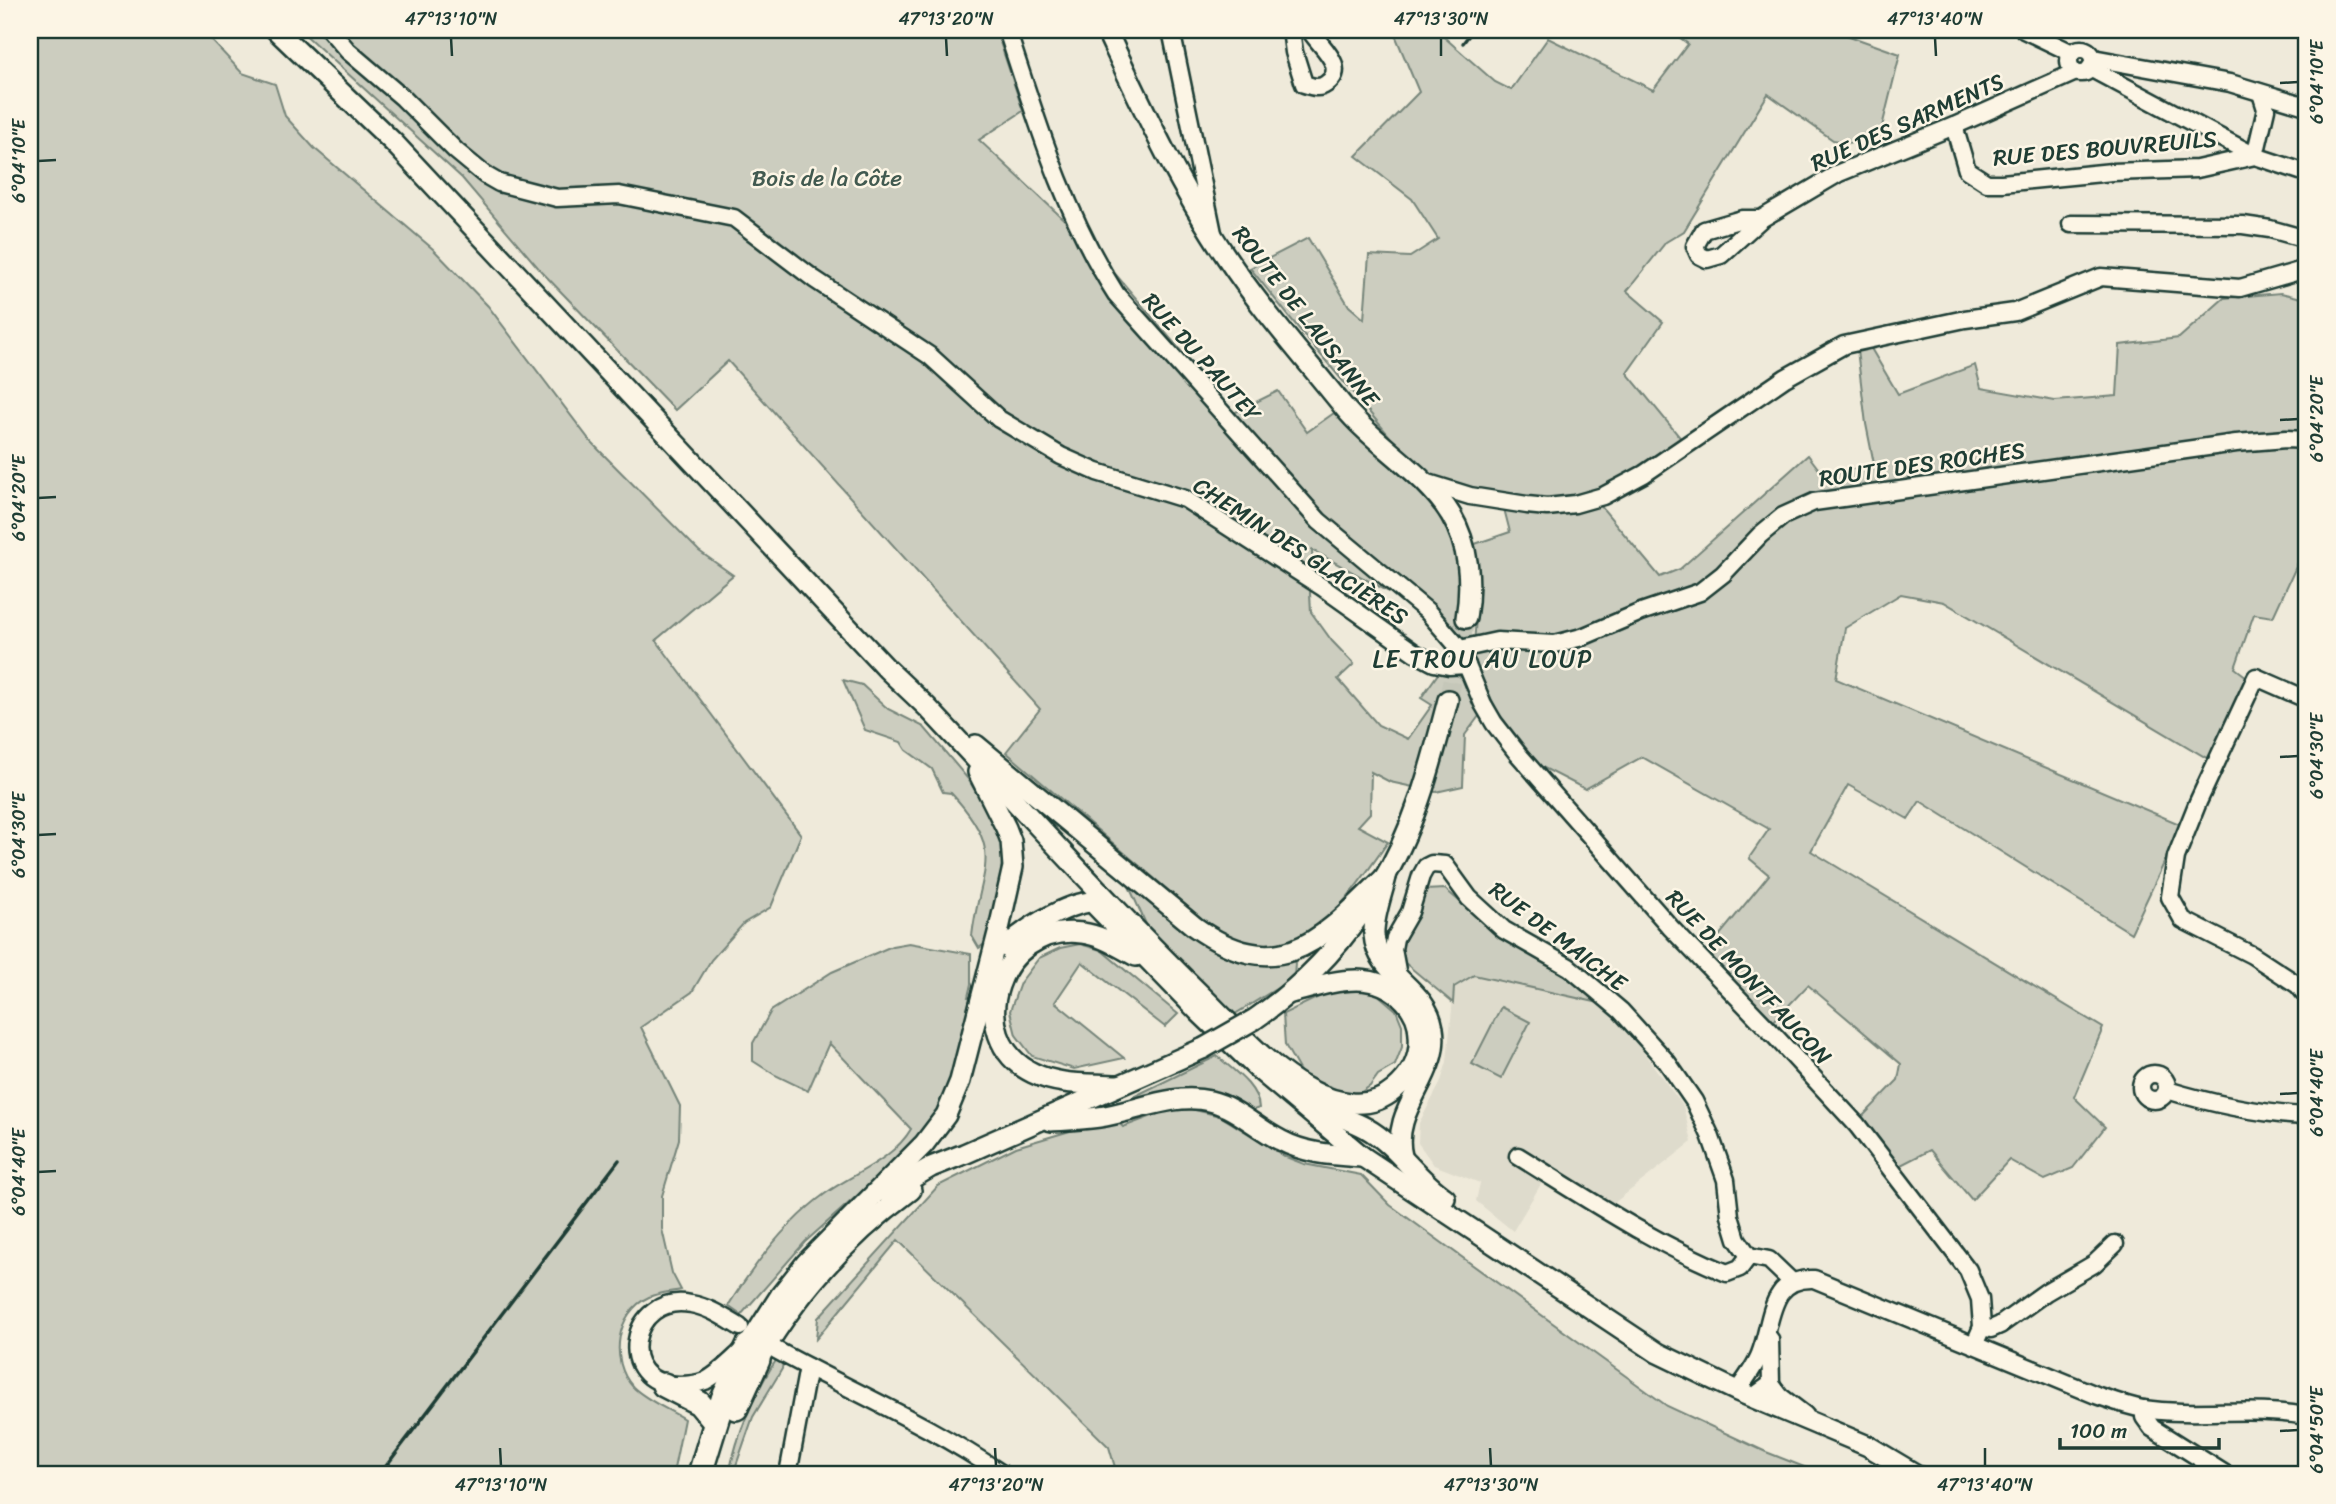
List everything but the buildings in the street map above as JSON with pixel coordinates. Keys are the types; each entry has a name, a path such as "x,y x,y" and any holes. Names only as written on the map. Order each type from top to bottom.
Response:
{"highway":[{"path":"700,1474 715,1422 732,1378 755,1346"},
{"path":"715,1474 755,1346"},
{"path":"664,1385 699,1403 715,1422"}],"main road":[{"path":"276,30 394,143 887,669 927,707 1102,902 1150,962 1257,1068 1363,1157 1636,1340 1679,1365 1868,1446 1915,1474"},
{"name":"ROUTE DE LAUSANNE","path":"1106,30 1162,144 1214,238 1253,294 1350,415 1423,482 1452,516 1466,557 1469,590 1466,618"},
{"path":"887,669 922,712 1102,902 1286,1074 1309,1089 1332,1099 1355,1103 1377,1101 1388,1096 1405,1080 1419,1051 1419,1028 1400,995 1376,982 1362,979 1340,981 1291,993"},
{"path":"849,1220 917,1174 1204,1048 1255,1019 1291,993 1318,968 1342,939 1386,876 1404,842 1417,807 1448,700"},
{"path":"927,707 1008,770 1195,927 1236,950 1275,953 1299,950 1310,945 1330,930 1386,876"},
{"path":"755,1346 793,1279 821,1247 915,1154 946,1115 960,1081 1008,893 1012,854 1006,828 978,772"},
{"path":"1386,876 1374,934 1379,954 1385,964 1425,1005 1433,1029 1434,1042 1428,1070 1401,1121 1399,1141 1402,1156"},
{"path":"991,962 1008,944 1032,926 1063,911 1102,902"},
{"path":"1121,1085 1047,1079 1019,1063 1002,1040 996,1024 998,985 1007,967 1028,945 1057,933 1090,934 1150,962"},
{"path":"1309,1089 1327,1111 1377,1136 1402,1156 1427,1185 1497,1235 1553,1282"},
{"path":"1036,1122 1100,1117 1163,1102 1198,1099 1227,1107 1299,1149 1321,1154 1363,1157"},
{"path":"1342,1140 1355,1144 1377,1136 1401,1121"},
{"path":"755,1346 847,1244 902,1196 964,1154"}],"street":[{"name":"CHEMIN DES GLACIÈRES","path":"330,30 348,51 403,98 464,158 499,183 557,198 618,195 734,218 814,279 930,356 999,419 1061,456 1097,472 1185,499 1322,587 1415,653 1434,663 1467,665"},
{"name":"RUE DU PAUTEY","path":"1007,30 1071,213 1094,260 1116,295 1319,521 1427,611 1460,649"},
{"path":"1171,30 1214,238"},
{"path":"1291,30 1293,52 1304,84 1315,88 1324,86 1332,79 1335,69 1334,62 1310,30"},
{"path":"2024,30 2255,156 2306,173"},
{"path":"2080,62 2230,83 2306,106"},
{"name":"RUE DES SARMENTS","path":"1761,219 1839,173 1954,126 2080,62"},
{"path":"2255,156 2266,109 2262,93"},
{"name":"RUE DES BOUVREUILS","path":"1954,126 1967,170 1987,183 2197,169 2255,156"},
{"path":"2070,224 2244,225 2306,239"},
{"path":"1423,482 1470,496 1547,507 1575,504 1602,496 1644,474 1785,378 1844,345 1965,319 2015,312 2101,277 2240,288 2306,268"},
{"name":"ROUTE DES ROCHES","path":"1460,649 1497,641 1555,644 1582,637 1641,612 1700,592 1723,574 1760,535 1783,516 1814,502 2236,443 2306,440"},
{"path":"1452,516 1456,506 1470,496"},
{"name":"RUE DE MONTFAUCON","path":"1460,649 1483,704 1518,754 1671,928 1857,1125 1968,1270 1980,1299 1982,1327"},
{"path":"2306,699 2256,677 2198,802 2176,857 2170,897 2183,920 2252,955 2298,985 2306,995"},
{"name":"RUE DE MAICHE","path":"1398,976 1393,949 1395,938 1410,912 1423,872 1432,864 1445,865 1469,898 1504,930 1569,967 1621,1011 1667,1062 1694,1101 1710,1135 1726,1180 1730,1216 1737,1239 1749,1256"},
{"path":"1377,916 1390,924 1401,926"},
{"path":"2167,1090 2206,1102 2247,1110 2306,1116"},
{"path":"1518,1156 1607,1211 1698,1261 1727,1273 1740,1268 1749,1256 1769,1260 1792,1282"},
{"path":"1975,1343 1982,1327 1991,1329 2000,1325 2046,1292 2094,1264 2115,1244"},
{"path":"1745,1394 1778,1295 1800,1278 1814,1279 2096,1395 2144,1409 2306,1416"},
{"path":"755,1346 707,1380 684,1385 664,1385 643,1370 637,1357 636,1342 645,1318 666,1304 692,1304 706,1308 755,1346 808,1367 867,1396 1002,1474"},
{"path":"1769,1328 1771,1384 1780,1396 1815,1423"},
{"path":"788,1474 808,1367"},
{"path":"1745,1394 1771,1384"},
{"path":"2144,1409 2144,1417 2152,1428 2225,1474"}],"shaded area":[{"path":"1474,975 1595,1002 1621,1022 1683,1106 1692,1142 1609,1207 1544,1179 1513,1231 1476,1201 1480,1183 1434,1165 1418,1143 1419,1123 1440,1084 1447,1062 1454,987"}],"green space":[{"path":"30,30 202,30 242,73 275,84 285,116 314,148 433,249 488,306 591,442 699,551 733,575 656,640 801,835 771,907 744,923 711,960 692,992 641,1027 680,1106 679,1139 662,1196 662,1229 672,1273 681,1290 649,1297 638,1304 623,1325 619,1351 625,1376 633,1387 684,1419 673,1474 30,1474"},
{"name":"Bois de la Côte","path":"300,30 996,30 1023,111 979,140 1088,242 1234,413 1278,391 1307,432 1334,413 1432,503 1459,544 1462,591 1454,633 1395,576 1387,591 1312,550 1313,577 1310,593 1311,612 1332,641 1354,664 1338,679 1378,725 1408,739 1432,705 1421,698 1442,668 1467,680 1482,712 1465,735 1463,786 1436,792 1390,782 1371,772 1370,813 1358,826 1388,842 1330,917 1302,939 1283,944 1245,942 1217,929 1006,752 1040,709 728,361 675,410 541,271 462,178"},
{"path":"1393,30 1436,30 1495,82 1511,90 1548,38 1653,90 1688,44 1670,30 1838,30 1900,54 1877,147 1833,140 1768,94 1684,231 1666,242 1627,291 1663,322 1627,373 1683,441 1599,504 1660,577 1680,569 1808,455 1824,476 1874,464 1857,350 1869,345 1898,394 1975,365 1981,388 2055,401 2117,396 2120,345 2179,338 2224,298 2281,293 2306,299 2306,545 2273,617 2254,614 2235,668 2247,677 2210,760 1944,602 1901,594 1845,628 1836,679 2182,825 2131,933 1920,801 1908,819 1848,785 1811,851 2103,1028 2074,1097 2105,1127 2073,1168 2045,1180 2009,1160 1972,1200 1930,1150 1897,1167 1859,1120 1898,1080 1901,1064 1808,985 1771,1024 1705,953 1769,875 1749,858 1769,829 1642,757 1585,789 1540,766 1497,711 1473,660 1478,588 1472,545 1510,532 1501,497 1430,478 1391,438 1250,268 1308,238 1349,306 1364,319 1369,255 1410,257 1438,239 1412,199 1356,156 1419,92"},
{"path":"843,680 862,685 888,709 924,727 968,779 996,824 1003,851 1000,882 987,942 979,948 972,936 986,861 979,831 951,793 943,792 932,769 906,750 901,742 865,730"},
{"path":"1128,884 1170,919 1201,940 1292,959 1295,963 1294,978 1235,1014 1149,931"},
{"path":"1445,889 1485,923 1565,971 1595,1002 1474,975 1454,987 1453,1003 1405,963 1401,950 1424,890"},
{"path":"909,943 971,954 968,997 974,997 951,1087 934,1123 805,1242 741,1315 728,1306 785,1230 826,1193 884,1158 911,1129 829,1043 808,1091 753,1061 753,1043 771,1011 832,972 892,946"},
{"path":"1080,944 1101,950 1178,1014 1165,1027 1082,962 1055,1002 1124,1058 1074,1069 1032,1056 1016,1035 1010,1011 1020,983 1039,958 1060,948"},
{"path":"1353,987 1375,992 1396,1010 1402,1025 1402,1047 1395,1065 1378,1075 1370,1086 1357,1095 1338,1094 1302,1075 1285,1045 1283,1014 1327,993"},
{"path":"1501,1007 1530,1022 1501,1079 1472,1064"},
{"path":"1217,1056 1249,1086 1258,1100 1259,1108 1251,1111 1233,1098 1211,1091 1185,1092 1135,1101 1133,1097"},
{"path":"1191,1109 1220,1116 1286,1157 1304,1164 1361,1175 1390,1205 1667,1406 1766,1452 1822,1474 1117,1474 1109,1447 898,1240 816,1339 818,1318 938,1186 1016,1147 1070,1131 1118,1122 1123,1127 1168,1110"},
{"path":"777,1359 783,1362 782,1369 753,1417 733,1474 729,1474 747,1414"}],"tunnel":[{"path":"1448,700 1466,618"}],"railway":[{"path":"1463,43 1473,30"},
{"path":"380,1474 619,1160"}],"district":[{"name":"LE TROU AU LOUP","path":"1483,659"}]}
